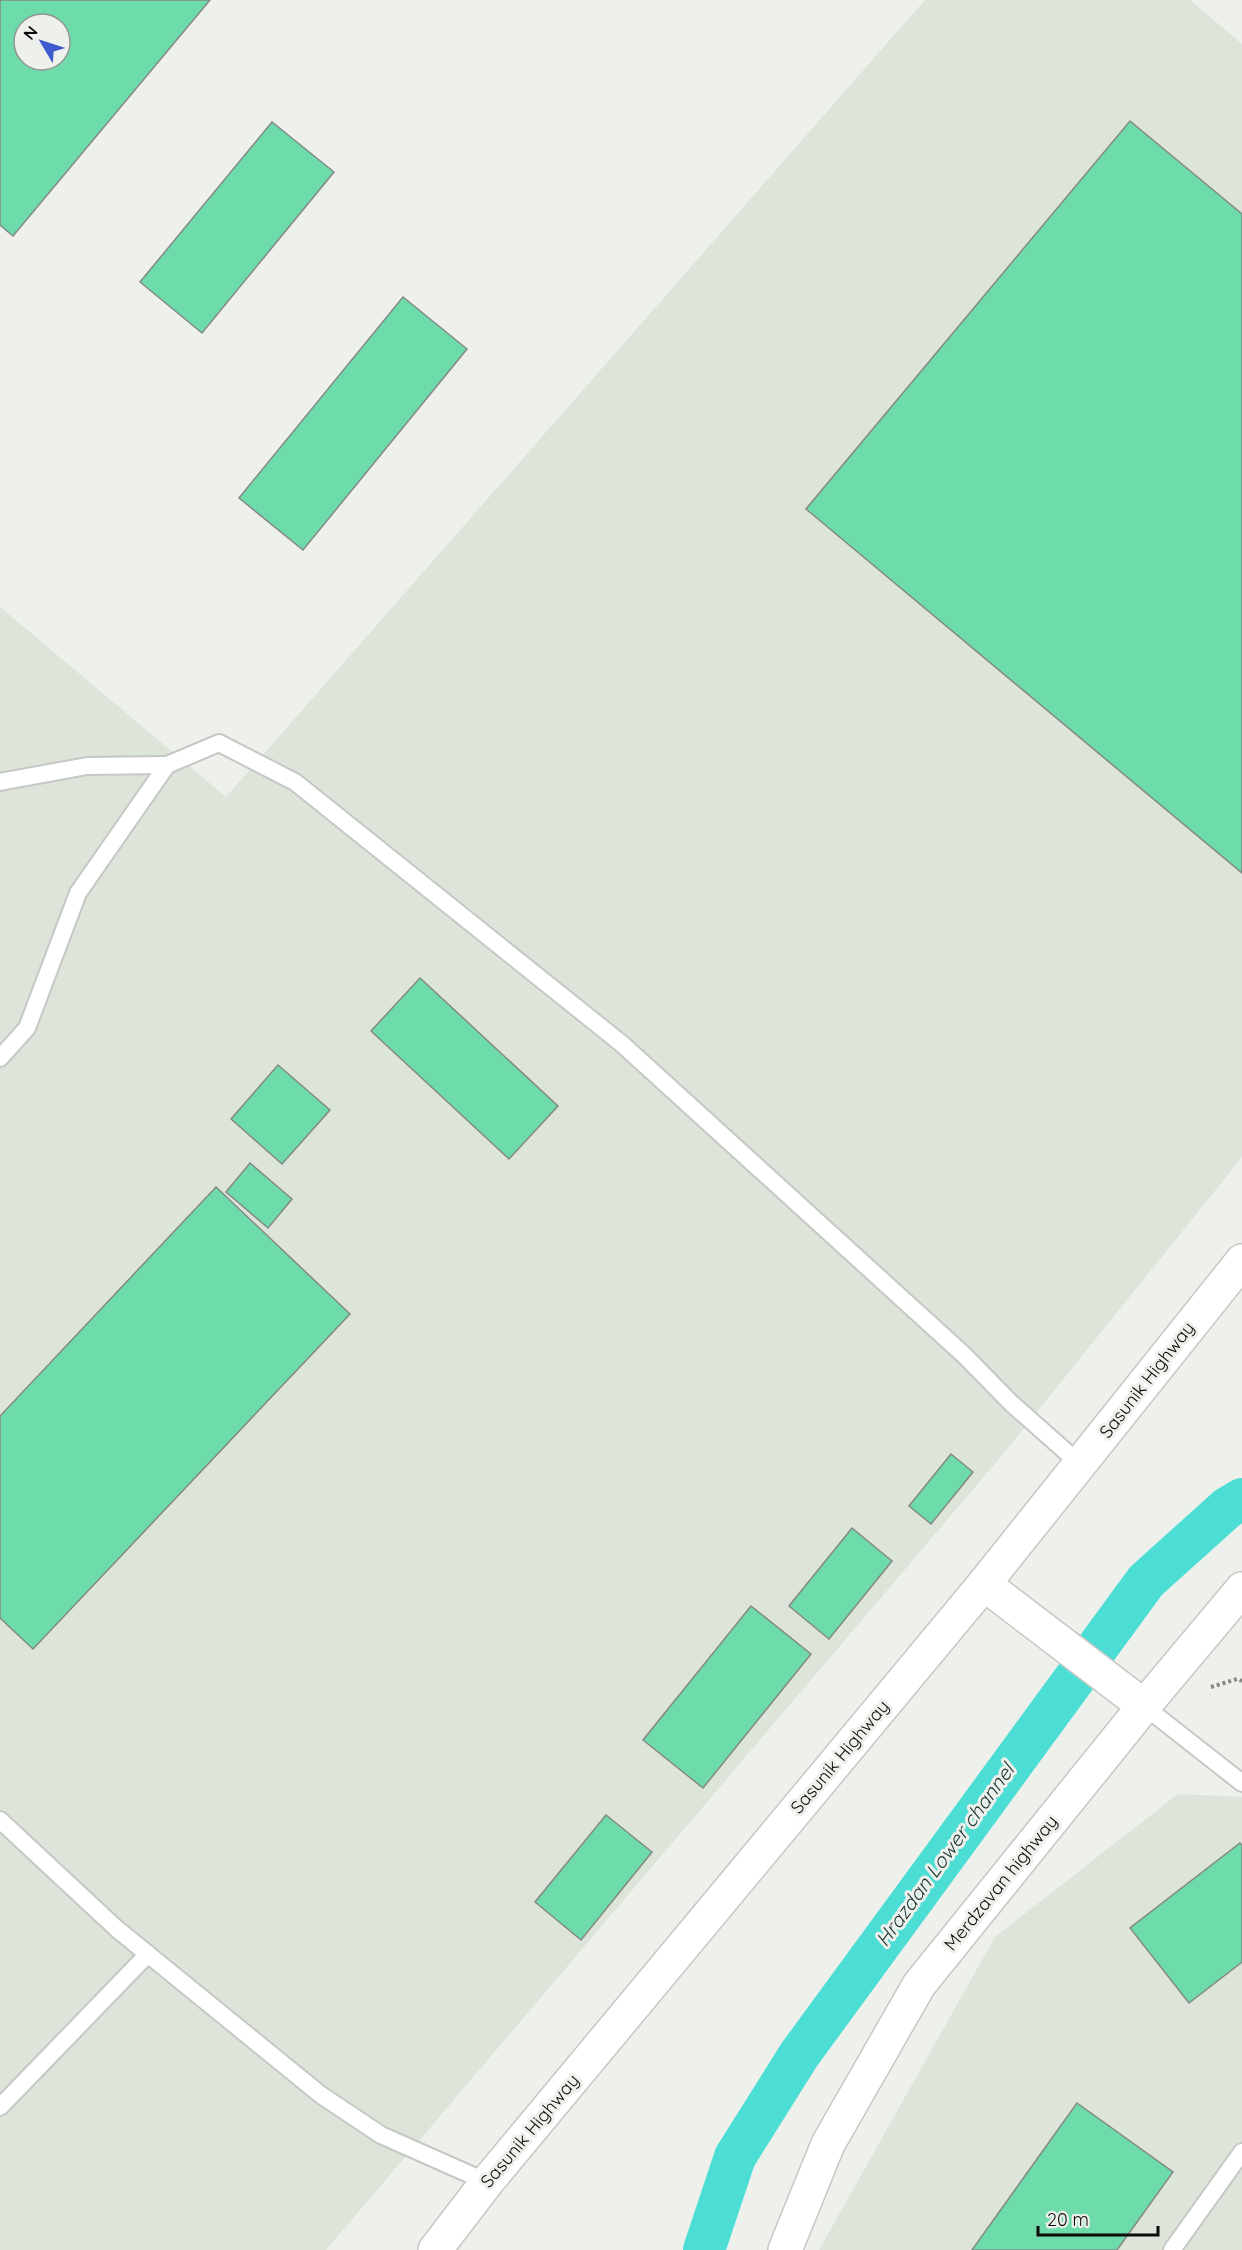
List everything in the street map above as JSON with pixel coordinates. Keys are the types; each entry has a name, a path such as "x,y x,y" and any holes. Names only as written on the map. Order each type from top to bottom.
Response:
{"street":[{"name":"Sasunik Highway","path":"435,2250 487,2182 984,1584 1242,1261"},
{"path":"984,1584 1144,1706"},
{"name":"Merdzavan highway","path":"785,2250 828,2144 919,1985 1144,1706 1242,1589"}],"lane":[{"path":"0,782 87,766 167,765 219,743 295,782 622,1044 964,1355 1011,1403 1080,1465"},
{"path":"0,1058 27,1028 78,893 167,765"},
{"path":"1144,1706 1242,1783"},
{"path":"0,1820 117,1929 321,2094 381,2135 487,2182"},
{"path":"0,2106 148,1954"},
{"path":"1172,2250 1242,2152"}],"shaded area":[{"path":"925,0 1190,0 1242,44 1242,1157 1004,1453 326,2250 0,2250 0,607 226,797"},
{"path":"1178,1794 1242,1797 1242,2250 819,2250 995,1937"}],"building":[{"path":"0,0 210,0 13,236 0,225"},
{"path":"1130,121 1242,214 1242,873 806,509"},
{"path":"272,122 334,172 202,333 140,282"},
{"path":"403,297 467,349 303,550 239,498"},
{"path":"420,978 558,1106 509,1159 371,1031"},
{"path":"278,1065 330,1110 282,1164 231,1119"},
{"path":"250,1163 292,1199 268,1228 226,1192"},
{"path":"216,1187 350,1314 33,1649 0,1618 0,1416"},
{"path":"951,1454 973,1472 931,1524 909,1506"},
{"path":"852,1528 892,1561 829,1639 789,1606"},
{"path":"751,1606 811,1654 703,1788 643,1740"},
{"path":"606,1815 652,1852 581,1940 535,1902"},
{"path":"1240,1843 1242,1845 1242,1962 1189,2003 1130,1928"},
{"path":"1077,2103 1173,2172 1117,2250 972,2250"}],"waterway":[{"name":"Hrazdan Lower channel","path":"704,2250 735,2157 799,2055 1146,1581 1227,1508 1242,1499"}]}
